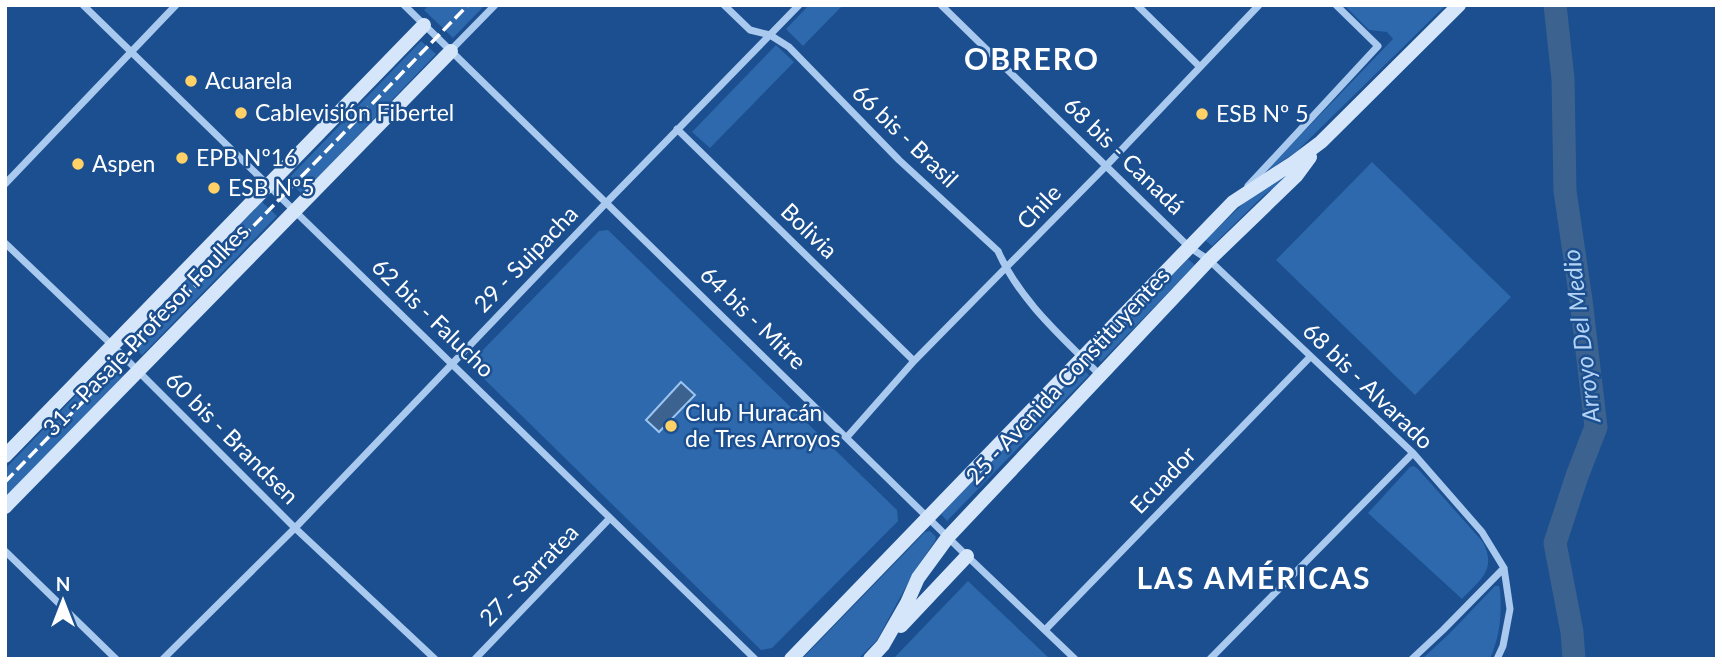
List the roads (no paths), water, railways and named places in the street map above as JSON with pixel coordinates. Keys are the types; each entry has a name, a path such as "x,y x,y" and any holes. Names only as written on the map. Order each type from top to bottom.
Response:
{"main road":[{"name":"25 - Avenida Constituyentes","path":"791,659 1233,202 1321,142 1459,5"},
{"name":"31 - Pasaje Profesor Foulkes","path":"5,456 424,24"},
{"name":"31 - Pasaje Profesor Foulkes","path":"5,508 451,51"},
{"name":"25 - Avenida Constituyentes","path":"870,659 883,645 918,578 948,537 1209,260 1296,176 1321,142"},
{"path":"883,645 967,556"}],"street":[{"name":"62 bis - Falucho","path":"83,5 755,659"},
{"path":"5,184 176,5"},
{"name":"64 bis - Mitre","path":"404,5 1075,659"},
{"name":"31 - Pasaje Profesor Foulkes","path":"451,51 495,5"},
{"name":"66 bis - Brasil","path":"724,5 750,30 770,35 789,47 899,160 998,251 1018,289 1101,376"},
{"name":"29 - Suipacha","path":"163,659 295,528 799,5"},
{"name":"68 bis - Canadá","path":"941,5 1189,247"},
{"path":"1137,5 1199,66"},
{"name":"Chile","path":"847,437 914,361 1107,165 1259,5"},
{"name":"25 - Avenida Constituyentes","path":"1233,202 1378,46 1336,5"},
{"name":"Bolivia","path":"677,129 914,361"},
{"name":"60 bis - Brandsen","path":"5,243 113,346 295,528 435,659"},
{"name":"68 bis - Alvarado","path":"1189,247 1209,260 1413,453 1482,532 1504,568"},
{"name":"Ecuador","path":"1045,630 1310,357"},
{"path":"1210,659 1413,453"},
{"name":"27 - Sarratea","path":"475,659 610,519"},
{"path":"5,551 116,659"},
{"path":"1412,659 1504,568"},
{"path":"1497,659 1503,646 1510,609 1504,568"}],"waterway":[{"name":"Arroyo Del Medio","path":"1555,5 1563,79 1565,191 1596,427 1555,543 1572,632 1574,659"}],"railway":[{"path":"5,482 468,5"}],"place":[{"name":"Acuarela","path":"191,81"},
{"name":"Cablevisión Fibertel","path":"241,113"},
{"name":"ESB Nº 5","path":"1202,114"},
{"name":"EPB Nº16","path":"182,158"},
{"name":"Aspen","path":"78,164"},
{"name":"ESB Nº5","path":"214,188"},
{"name":"Club Huracán de Tres Arroyos","path":"671,426"}],"district":[{"name":"OBRERO","path":"1032,60"},
{"name":"LAS AMÉRICAS","path":"1254,579"}]}
